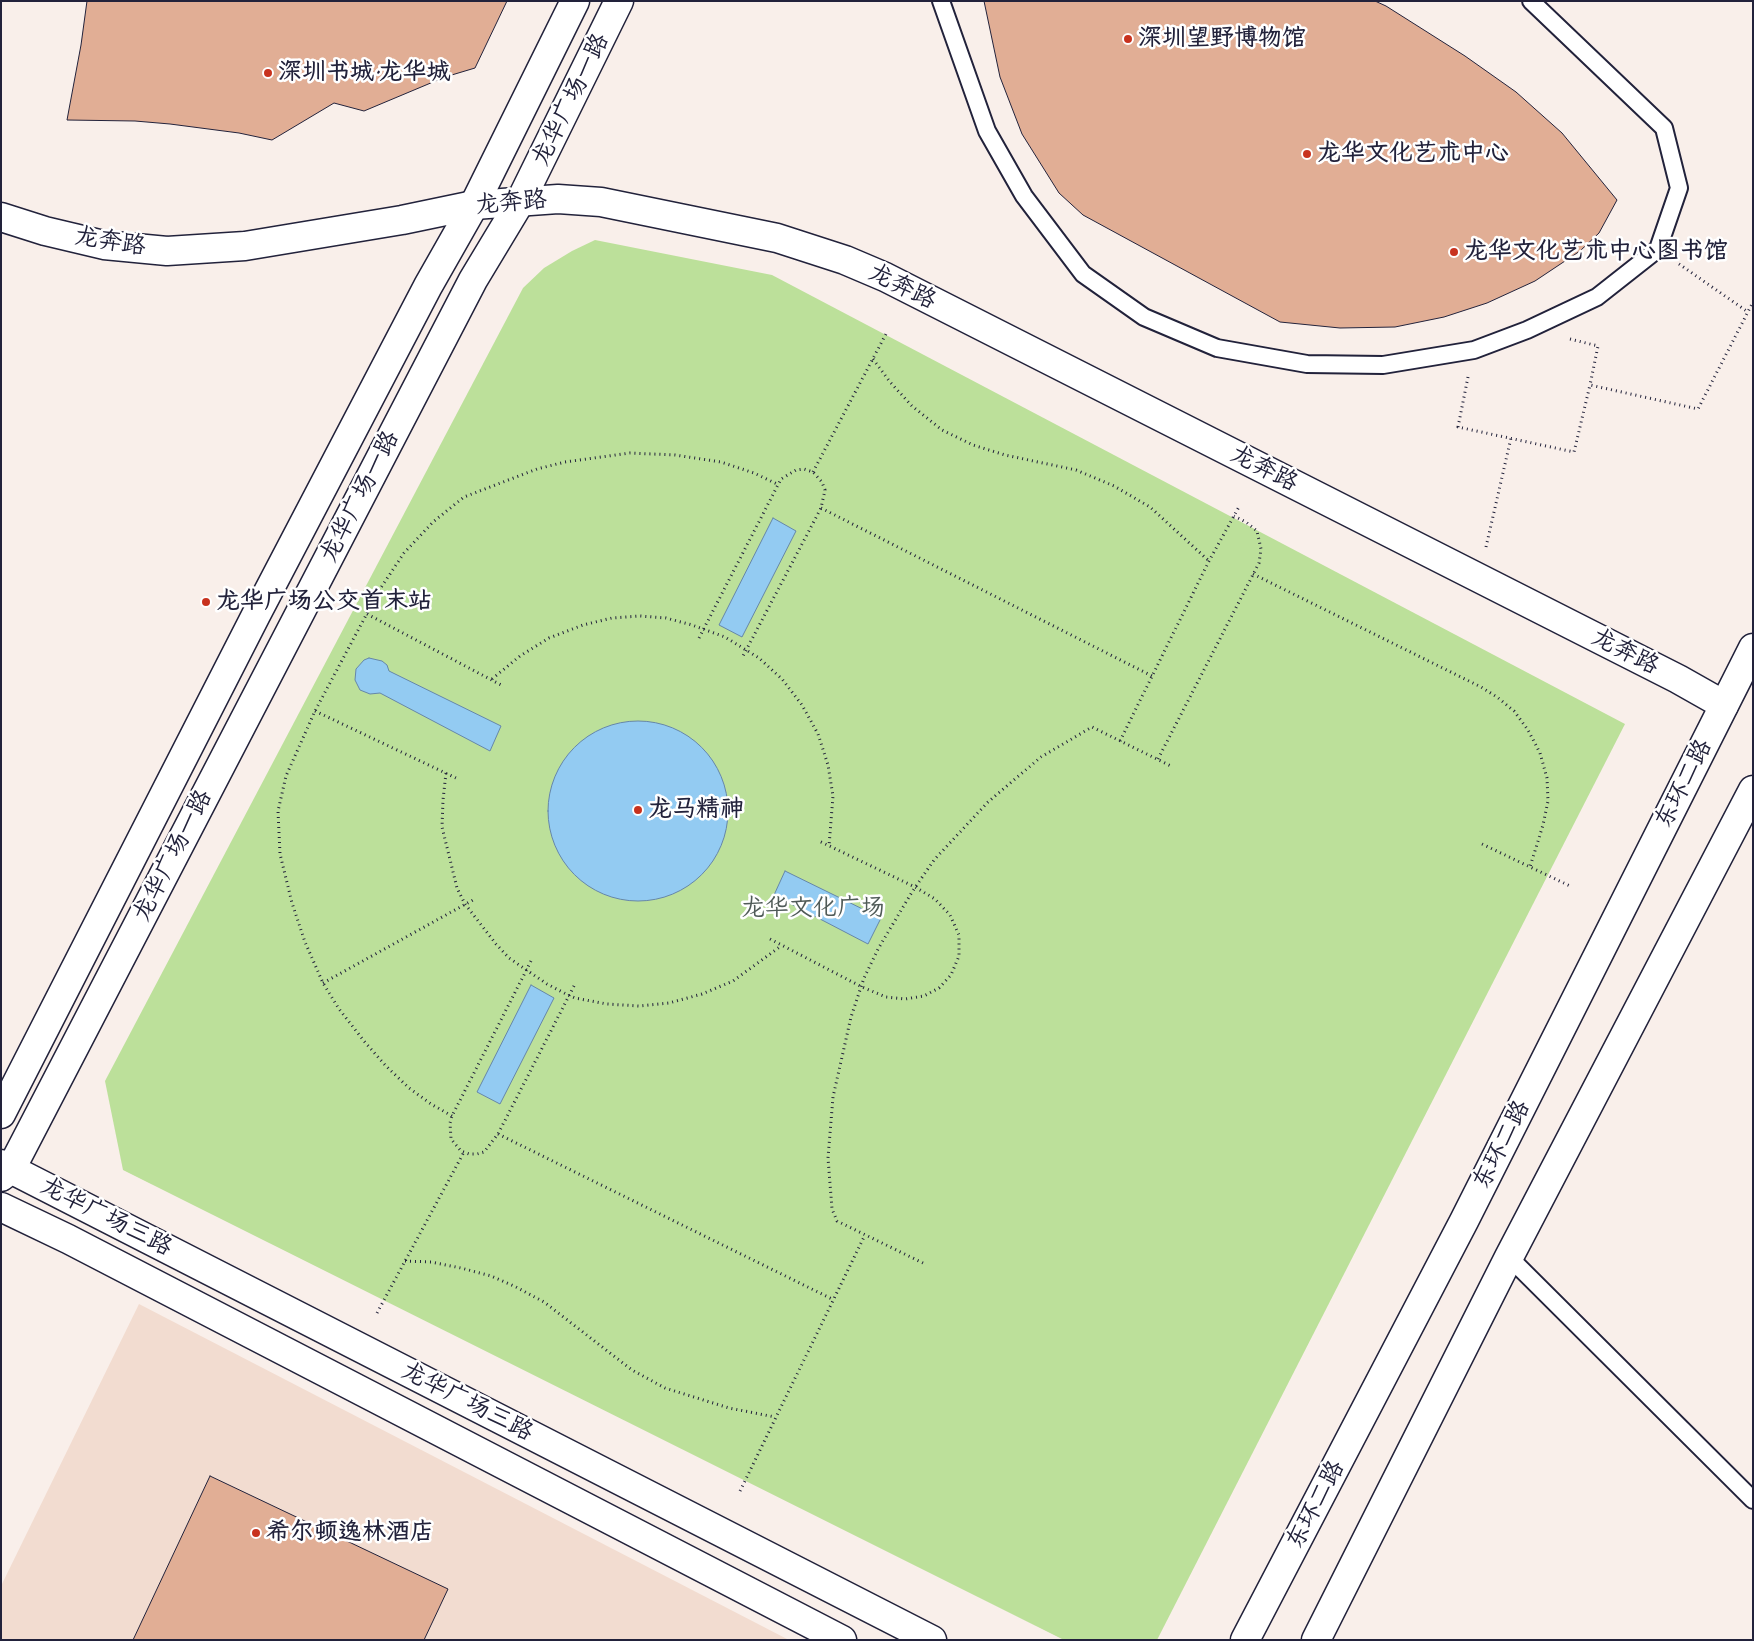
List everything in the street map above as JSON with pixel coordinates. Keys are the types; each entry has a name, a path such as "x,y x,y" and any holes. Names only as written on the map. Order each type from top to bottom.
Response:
{"street":[{"name":"龙华广场一路","path":"1,1114 260,606 428,286 474,206 575,1"},
{"name":"龙华广场一路","path":"5,1170 473,280 520,202 619,1"},
{"name":"龙奔路","path":"1,217 46,231 104,245 167,251 245,246 474,206 558,199 601,202 777,238 845,260 885,277 1678,679 1724,705"},
{"name":"东环二路","path":"1245,1640 1464,1220 1753,648"},
{"path":"1316,1640 1509,1257 1753,790"},
{"name":"龙华广场三路","path":"5,1170 932,1640"},
{"name":"龙华广场三路","path":"1,1207 77,1244 842,1640"}],"lane":[{"path":"941,1 986,131 1024,196 1083,274 1144,318 1217,348 1307,364 1384,365 1474,350 1526,330 1597,297 1658,249 1679,188 1664,128 1531,1"},
{"path":"1509,1257 1753,1500"}],"path":[{"path":"1658,249 1748,312"},
{"path":"1590,385 1698,408 1753,302"},
{"path":"1474,350 1458,427 1574,452 1598,346 1526,330"},
{"path":"812,472 887,332"},
{"path":"872,359 912,406 942,430 973,445 1005,455 1076,470 1114,486 1150,508 1209,561"},
{"path":"1478,578 1511,438"},
{"path":"452,1116 409,1088 386,1066 339,1009 323,983 305,942 292,903 280,854 278,811 286,776 315,711 380,589 404,553 433,522 464,497 537,469 565,462 630,453 675,455 721,462 754,473 778,484"},
{"path":"699,638 781,479 796,470 812,472 822,482 825,490 820,508 742,658"},
{"path":"1120,741 1209,561 1240,505"},
{"path":"820,508 1152,676"},
{"path":"1158,759 1259,563 1261,549 1257,531 1246,522 1234,516"},
{"path":"1253,574 1481,687 1497,697 1514,712 1528,730 1540,753 1547,778 1548,801 1530,867"},
{"path":"367,614 503,686"},
{"path":"492,679 520,656 549,638 583,624 612,618 640,616 666,618 725,637 759,658 782,679 802,706 818,734 828,764 833,796 829,846"},
{"path":"315,711 456,778"},
{"path":"923,1263 837,1221 834,1216 828,1158 833,1097 851,1017 878,949 915,887 934,860 988,802 1041,757 1092,727 1173,767"},
{"path":"446,773 442,828 457,888 466,904 509,958 568,995 607,1004 639,1006 669,1003 702,994 732,981 781,946"},
{"path":"770,939 886,998 905,999 924,996 939,988 951,975 959,956 959,935 950,915 935,899 915,887 819,841"},
{"path":"1482,844 1570,886"},
{"path":"323,983 473,900"},
{"path":"531,962 452,1116 450,1122 451,1139 464,1152 477,1154 484,1152 498,1134 574,984"},
{"path":"498,1134 834,1300"},
{"path":"377,1312 464,1152"},
{"path":"740,1491 865,1235"},
{"path":"405,1261 431,1262 462,1268 500,1280 544,1302 632,1370 665,1388 729,1408 776,1417"}],"shaded area":[{"path":"139,1304 789,1640 1,1640 1,1586"}],"green space":[{"name":"龙华文化广场","path":"595,240 772,275 1625,724 1157,1640 1064,1640 123,1170 105,1081 523,288 544,268"}],"water":[{"path":"773,518 796,531 742,637 719,625"},
{"path":"369,658 382,661 387,665 389,671 501,726 490,751 380,693 370,694 360,690 355,680 356,669 364,660"},
{"path":"629,721 647,721 672,728 688,736 702,747 713,761 721,777 728,802 728,820 721,845 713,861 702,875 688,886 664,897 647,901 629,901 612,897 588,886 568,868 552,837 548,820 548,802 552,785 563,761 581,741 612,725"},
{"path":"785,871 881,918 868,944 774,895"},
{"path":"531,985 554,998 500,1104 477,1092"}],"building":[{"name":"深圳书城·龙华城","path":"87,1 507,1 475,68 445,77 364,111 334,103 272,140 239,133 170,124 135,121 67,120"},
{"name":"龙华文化艺术中心","path":"984,1 1375,1 1465,56 1516,92 1562,133 1617,200 1599,233 1580,251 1535,281 1487,303 1444,317 1395,327 1340,328 1280,322 1083,215 1059,193 1022,134 1000,77"},
{"name":"希尔顿逸林酒店","path":"210,1476 448,1589 424,1640 133,1640"}],"place":[{"name":"深圳望野博物馆","path":"1128,39"},
{"name":"深圳书城·龙华城","path":"268,73"},
{"name":"龙华文化艺术中心","path":"1307,154"},
{"name":"龙华文化艺术中心图书馆","path":"1454,252"},
{"name":"龙华广场公交首末站","path":"206,602"},
{"name":"龙马精神","path":"638,810"},
{"name":"希尔顿逸林酒店","path":"256,1533"}]}
